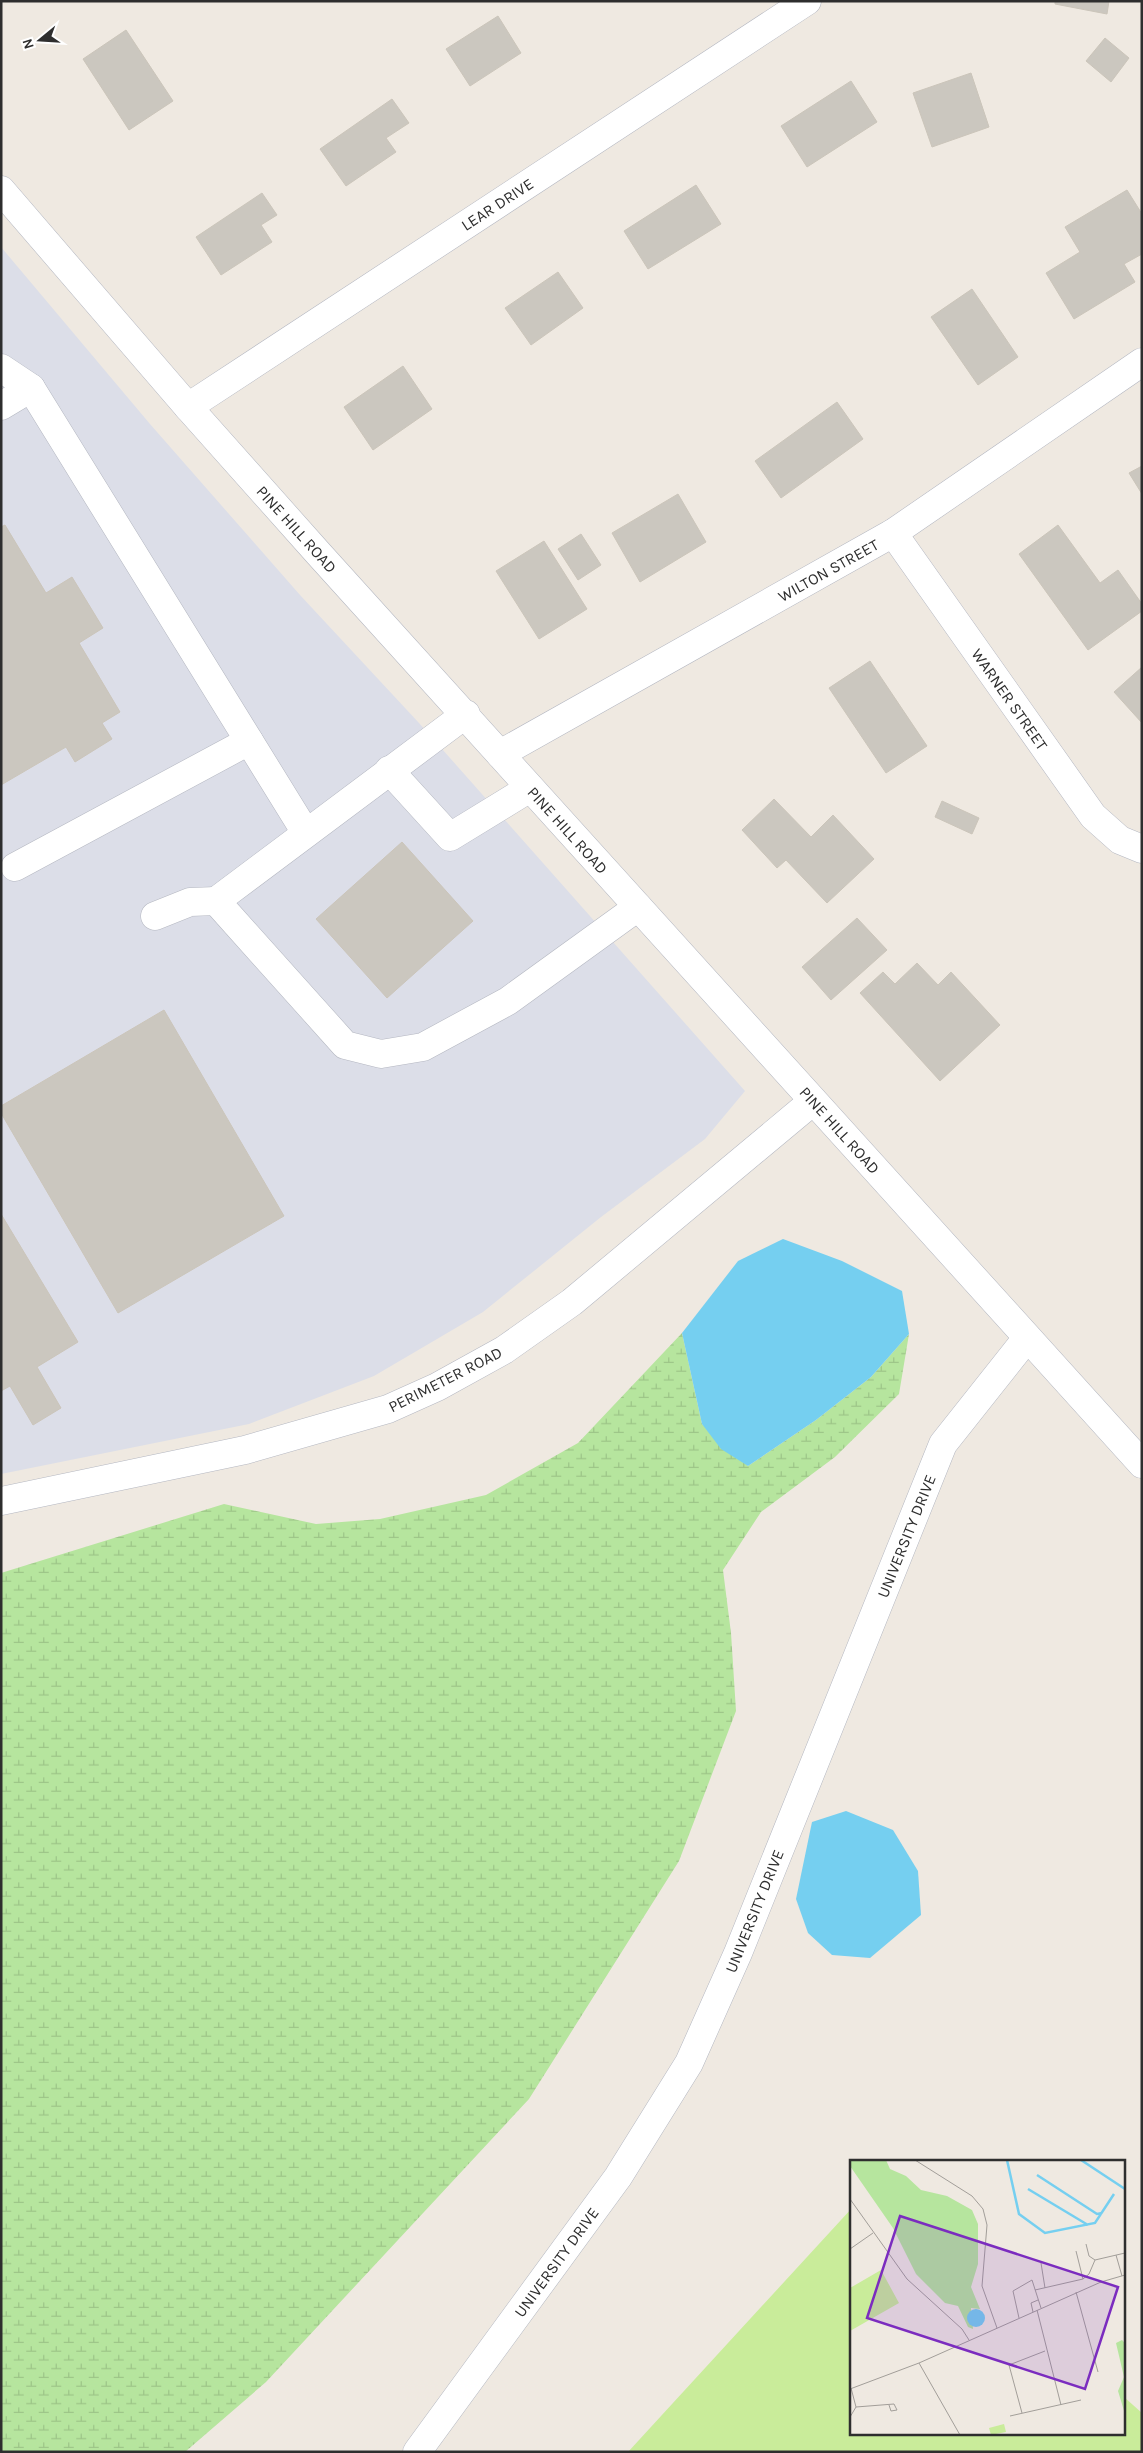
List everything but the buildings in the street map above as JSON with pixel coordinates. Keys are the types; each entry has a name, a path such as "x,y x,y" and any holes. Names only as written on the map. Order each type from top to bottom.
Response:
{"street":[{"name":"LEAR DRIVE","path":"188,407 807,1"},
{"name":"PINE HILL ROAD","path":"1,190 188,407 1142,1464"},
{"name":"WILTON STREET","path":"500,754 893,533 1142,362"},
{"path":"1,368 31,388 306,833"},
{"path":"1,406 31,388"},
{"name":"WARNER STREET","path":"893,533 1093,816 1120,840 1142,849"},
{"path":"155,916 190,902 216,901 466,714"},
{"path":"15,867 249,741"},
{"path":"390,770 450,837 530,788"},
{"path":"216,901 345,1045 382,1054 423,1047 508,1001 638,907"},
{"name":"PERIMETER ROAD","path":"1,1501 255,1448 388,1409 437,1387 504,1350 572,1302 813,1101"},
{"name":"UNIVERSITY DRIVE","path":"417,2452 618,2177 689,2063 738,1953 943,1444 1028,1338"}],"shaded area":[{"path":"1,247 150,424 300,595 419,723 745,1091 705,1139 601,1217 483,1312 374,1376 249,1424 1,1474"}],"green space":[{"path":"682,1333 702,1424 748,1466 816,1420 871,1377 909,1334 899,1394 835,1457 761,1512 723,1570 731,1633 736,1711 679,1861 529,2099 266,2382 185,2452 1,2452 1,1573 224,1504 316,1524 380,1519 486,1495 578,1443"},
{"path":"850,2210 850,2436 1126,2436 1126,2399 1142,2413 1142,2452 628,2452"}],"water":[{"path":"783,1239 842,1261 902,1291 909,1334 871,1377 816,1420 748,1466 721,1449 702,1424 682,1333 738,1261"},
{"path":"846,1811 893,1830 918,1871 921,1915 870,1958 832,1955 808,1933 796,1899 812,1822"}]}
